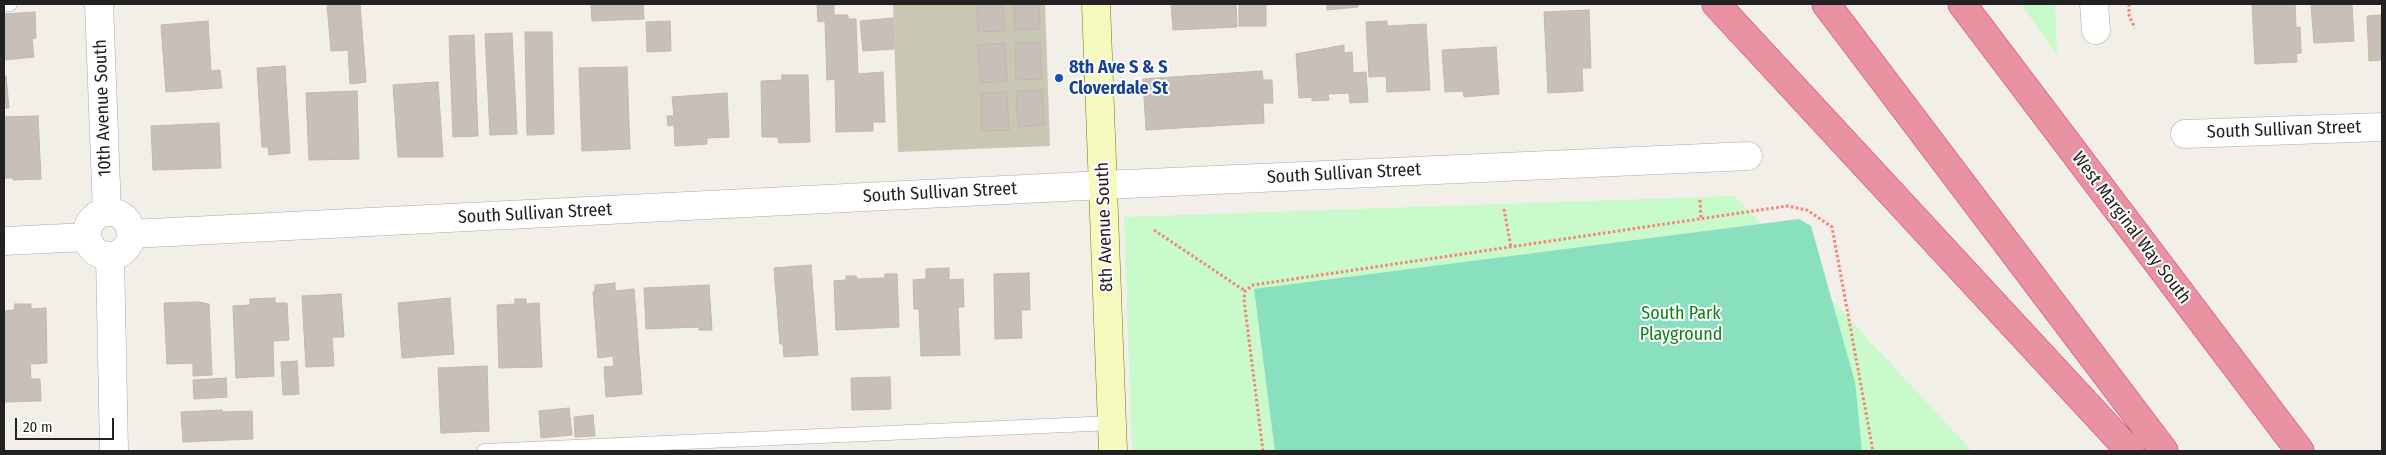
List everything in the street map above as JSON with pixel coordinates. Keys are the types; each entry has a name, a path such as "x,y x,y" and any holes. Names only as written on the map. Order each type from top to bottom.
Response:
{"highway":[{"path":"1716,4 2130,451"},
{"path":"1826,4 2164,451"},
{"name":"West Marginal Way South","path":"1962,4 2300,451"}],"street":[{"name":"10th Avenue South","path":"98,4 107,212"},
{"name":"8th Avenue South","path":"1096,4 1113,451"},
{"name":"South Sullivan Street","path":"2185,134 2382,126"},
{"name":"South Sullivan Street","path":"131,234 1104,185 1748,156"},
{"path":"107,212 119,215 125,220 131,234 128,246 123,251 110,256 95,252 90,246 87,237 89,225 93,219 107,212"},
{"path":"4,241 87,237"},
{"path":"110,256 114,451"}],"lane":[{"path":"4,4 10,4"},
{"path":"484,451 1112,423"}],"path":[{"path":"2129,4 2129,16 2135,28"},
{"path":"1700,200 1701,219"},
{"path":"1263,451 1244,300 1245,291 1253,285 1787,206 1807,210 1832,227 1873,451"},
{"path":"1504,209 1511,247"},
{"path":"1154,230 1245,291"}],"shaded area":[{"path":"893,4 1045,4 1050,146 898,152"}],"green space":[{"path":"2021,4 2055,4 2057,55"},
{"name":"South Park Playground","path":"1735,196 1972,451 1132,451 1124,217"},
{"name":"South Park Playground","path":"1799,219 1811,226 1855,382 1862,451 1275,451 1254,289"}],"building":[{"path":"327,4 360,4 366,82 350,84 348,50 331,51"},
{"path":"591,4 643,4 644,19 592,21"},
{"path":"817,4 834,4 834,15 848,15 848,19 856,19 858,74 883,72 885,122 873,122 873,131 836,132 835,79 827,80 825,21 818,22"},
{"path":"977,4 1003,4 1005,31 978,32"},
{"path":"1014,4 1039,4 1040,29 1015,30"},
{"path":"1171,4 1236,4 1237,27 1173,30"},
{"path":"1239,4 1266,4 1266,26 1239,26"},
{"path":"1327,4 1358,4 1358,7 1327,10"},
{"path":"2252,4 2295,4 2296,28 2300,27 2301,53 2296,54 2297,62 2255,64"},
{"path":"2311,4 2352,4 2354,41 2314,43"},
{"path":"1589,10 1591,68 1582,68 1583,91 1548,93 1544,12"},
{"path":"35,12 36,38 32,39 34,57 4,60 4,14"},
{"path":"2381,15 2382,60 2369,61 2367,16"},
{"path":"893,18 894,49 863,51 860,21"},
{"path":"208,21 211,71 220,70 222,88 166,92 161,25"},
{"path":"670,21 671,51 647,52 646,22"},
{"path":"1387,21 1387,26 1426,24 1430,90 1387,92 1386,76 1369,77 1366,22"},
{"path":"525,32 552,32 554,134 527,135"},
{"path":"512,33 517,134 490,135 485,34"},
{"path":"474,35 478,136 453,137 449,36"},
{"path":"1040,42 1042,79 1016,80 1015,43"},
{"path":"1005,43 1007,81 980,83 978,45"},
{"path":"1344,45 1344,53 1352,52 1353,73 1366,72 1368,102 1350,103 1349,93 1328,94 1329,100 1312,101 1312,97 1299,98 1296,54"},
{"path":"1496,47 1499,94 1464,97 1463,91 1445,92 1442,50"},
{"path":"285,66 290,153 269,155 268,147 262,147 257,68"},
{"path":"627,67 630,149 582,151 579,68"},
{"path":"1262,71 1263,80 1272,80 1273,103 1263,103 1264,123 1146,130 1143,79"},
{"path":"782,75 808,75 810,142 779,143 778,137 762,137 761,81 782,80"},
{"path":"4,76 6,76 9,108 4,108"},
{"path":"438,82 443,157 398,157 393,85"},
{"path":"1042,90 1044,125 1018,127 1016,91"},
{"path":"357,91 359,159 309,160 306,93"},
{"path":"1007,92 1009,130 982,131 981,93"},
{"path":"727,93 729,137 707,138 707,144 675,146 674,125 668,126 667,116 674,116 672,97"},
{"path":"38,116 41,179 13,180 13,178 4,178 4,117"},
{"path":"219,123 221,168 153,170 151,126"},
{"path":"811,265 818,355 784,357 783,344 780,344 774,268"},
{"path":"949,268 949,280 963,279 964,307 958,307 960,355 921,356 919,309 914,309 913,280 926,279 926,269"},
{"path":"1029,273 1030,310 1021,310 1022,338 995,339 994,274"},
{"path":"885,274 897,274 899,327 836,330 834,281 846,280 846,276 856,276 857,279 885,278"},
{"path":"615,283 615,291 634,289 642,394 606,397 604,367 614,366 613,356 598,358 593,292 595,291 595,285"},
{"path":"709,285 712,330 699,330 699,327 646,329 644,288"},
{"path":"341,294 344,337 332,337 334,366 306,367 302,296"},
{"path":"275,298 275,303 287,303 289,340 273,341 274,376 236,378 233,306 250,305 250,299"},
{"path":"450,298 454,354 402,358 398,303"},
{"path":"515,299 526,299 526,304 539,303 542,367 499,368 497,305 515,304"},
{"path":"199,302 209,304 212,375 193,376 193,363 167,364 164,303"},
{"path":"15,304 31,304 31,309 46,308 47,363 30,364 31,379 40,379 41,401 4,402 4,311 14,310"},
{"path":"297,361 299,394 283,395 281,362"},
{"path":"487,366 489,431 441,433 438,368"},
{"path":"890,377 891,409 852,410 851,378"},
{"path":"226,378 227,397 194,399 193,380"},
{"path":"569,408 572,435 541,438 539,411"},
{"path":"222,410 222,412 252,411 253,439 183,442 181,412"},
{"path":"593,415 595,436 575,437 574,417"}],"place":[{"name":"8th Ave S & S Cloverdale St","path":"1059,78"}]}
